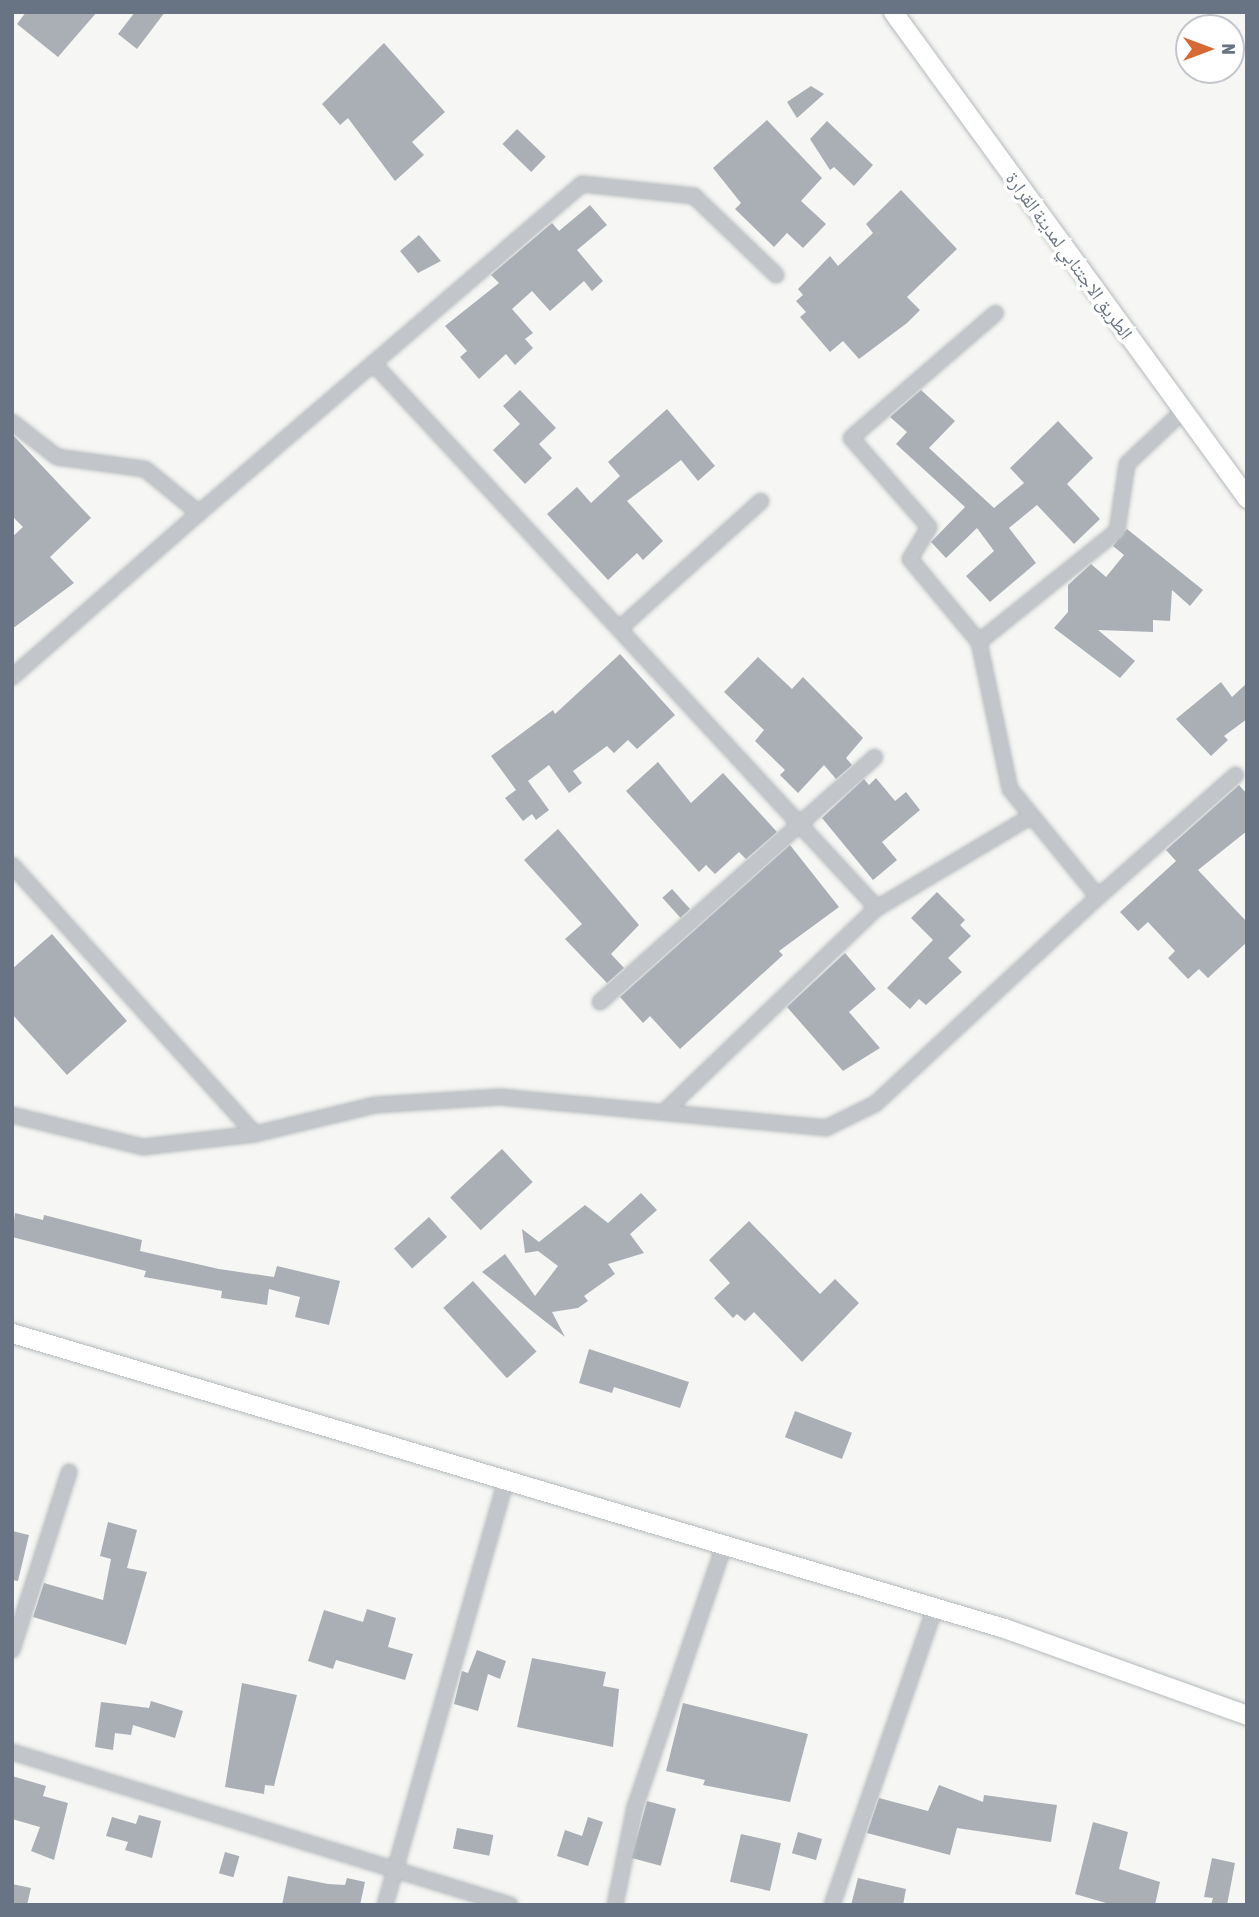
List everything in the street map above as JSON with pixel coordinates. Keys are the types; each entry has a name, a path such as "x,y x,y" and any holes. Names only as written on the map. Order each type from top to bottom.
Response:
{"main road":[{"name":"الطريق الاجتنابي لمدينة القرارة","path":"893,12 1247,498"},
{"path":"12,1333 935,1608 1247,1715"}],"street":[{"path":"12,677 582,184 694,196 776,275"},
{"path":"996,313 851,438 929,527 909,559 979,642 1010,789 1098,897"},
{"path":"373,363 877,908"},
{"path":"979,642 1117,531 1127,464 1183,411"},
{"path":"12,422 57,457 145,470 199,513"},
{"path":"619,629 761,501"},
{"path":"600,1002 801,826 875,757"},
{"path":"12,1115 143,1147 254,1134 375,1104 500,1097 666,1110 826,1128 875,1104 1098,897 1236,775"},
{"path":"666,1110 877,908 1032,816"},
{"path":"12,865 254,1134"},
{"path":"12,1650 69,1472"},
{"path":"385,1905 506,1480"},
{"path":"615,1905 635,1807 723,1545"},
{"path":"832,1905 935,1608"},
{"path":"12,1752 510,1905"}],"building":[{"path":"26,12 97,12 58,57 17,24"},
{"path":"135,12 165,12 137,49 118,34"},
{"path":"384,43 445,112 412,142 424,155 395,181 348,118 340,125 322,104"},
{"path":"811,86 824,94 797,118 787,102"},
{"path":"767,120 822,178 801,201 826,224 803,248 787,233 774,247 735,209 741,203 713,168"},
{"path":"827,121 873,165 854,186 834,167 830,170 810,139"},
{"path":"517,129 546,157 531,172 502,144"},
{"path":"901,190 957,249 907,297 920,310 907,323 859,359 843,341 830,352 800,317 806,312 796,301 803,295 798,289 830,256 838,266 873,233 866,224"},
{"path":"590,205 607,225 577,250 603,281 592,291 584,281 550,311 532,291 512,309 533,333 525,339 533,348 515,365 506,354 479,379 460,357 467,351 445,326 499,283 491,275 552,223 559,231"},
{"path":"419,235 441,261 418,273 400,251"},
{"path":"520,390 556,428 539,444 552,458 525,484 493,450 520,424 503,406"},
{"path":"921,390 955,421 929,448 994,508 1024,483 1010,468 1058,421 1093,458 1067,484 1100,519 1074,544 1037,505 1009,528 1036,563 990,602 966,576 994,551 977,528 946,558 931,542 965,507 896,444 907,432 890,417"},
{"path":"667,409 715,466 698,481 681,460 627,501 663,541 643,560 637,553 608,580 547,514 577,487 591,503 620,476 608,462"},
{"path":"12,434 91,518 50,557 74,583 12,629 12,537 23,527 12,516"},
{"path":"1127,529 1203,590 1190,606 1172,590 1170,621 1153,620 1153,632 1098,630 1135,661 1120,678 1054,628 1068,612 1068,585 1091,564 1106,577 1124,555 1113,546"},
{"path":"620,654 675,715 637,749 628,740 614,753 607,746 573,771 582,783 569,793 549,765 528,781 549,810 536,820 532,814 523,821 505,798 516,790 491,756 553,710 555,714"},
{"path":"758,657 792,689 803,677 863,738 846,758 852,765 836,779 824,765 798,793 780,775 785,770 755,741 764,730 724,692"},
{"path":"1221,682 1232,697 1247,683 1247,719 1224,736 1228,740 1211,756 1176,719"},
{"path":"658,762 691,803 723,773 777,832 746,859 739,852 715,874 706,865 699,872 626,791"},
{"path":"876,778 895,801 906,792 920,810 882,842 897,860 873,880 822,818 864,779 869,785"},
{"path":"1239,785 1247,794 1247,831 1198,870 1247,922 1247,942 1208,978 1199,969 1188,979 1168,958 1175,951 1148,922 1138,931 1120,912 1176,861 1166,850"},
{"path":"558,829 639,925 611,954 624,968 607,983 565,939 582,924 524,860"},
{"path":"790,845 839,907 779,951 783,955 680,1049 650,1016 643,1023 620,997"},
{"path":"672,889 690,909 680,918 662,898"},
{"path":"937,892 965,920 960,925 971,936 948,958 962,972 926,1005 919,999 910,1009 887,988 933,940 911,918"},
{"path":"52,934 127,1021 67,1075 12,1014 12,969"},
{"path":"845,953 876,989 849,1012 880,1048 843,1071 787,1007"},
{"path":"502,1149 533,1182 481,1230 450,1197"},
{"path":"641,1193 657,1210 630,1234 644,1253 608,1264 615,1274 584,1296 588,1301 578,1308 552,1312 565,1337 482,1272 505,1254 535,1296 558,1266 538,1251 525,1253 522,1229 539,1242 585,1205 608,1223"},
{"path":"15,1213 43,1220 44,1215 142,1240 140,1251 219,1269 274,1277 277,1266 340,1281 329,1325 295,1317 300,1297 269,1289 267,1305 221,1298 222,1291 144,1277 146,1271 12,1237"},
{"path":"429,1217 447,1237 412,1269 394,1248"},
{"path":"749,1221 820,1294 835,1279 859,1303 802,1362 754,1312 745,1321 737,1314 733,1318 714,1298 730,1283 709,1260"},
{"path":"473,1281 537,1352 507,1378 443,1308"},
{"path":"589,1349 689,1382 680,1408 614,1387 612,1393 579,1383"},
{"path":"795,1411 852,1433 842,1459 785,1437"},
{"path":"108,1522 137,1530 127,1568 147,1572 126,1645 33,1617 44,1583 103,1600 111,1559 100,1556"},
{"path":"12,1531 29,1535 18,1581 12,1580"},
{"path":"367,1609 396,1618 388,1647 413,1654 405,1680 336,1660 333,1669 308,1661 324,1610 363,1622"},
{"path":"477,1650 506,1661 500,1679 488,1674 478,1711 454,1704 462,1671 468,1673"},
{"path":"532,1658 606,1672 603,1686 619,1689 613,1747 517,1727"},
{"path":"242,1683 297,1695 274,1786 265,1785 264,1794 225,1787"},
{"path":"151,1701 183,1711 175,1738 133,1725 131,1735 115,1733 113,1750 95,1747 101,1702 149,1708"},
{"path":"683,1703 808,1734 790,1802 703,1785 705,1780 666,1771"},
{"path":"12,1776 46,1786 43,1796 68,1803 54,1860 31,1851 40,1827 12,1819"},
{"path":"939,1785 983,1802 984,1795 1057,1805 1051,1842 957,1828 950,1855 867,1833 879,1798 928,1811"},
{"path":"647,1801 676,1809 661,1866 632,1858"},
{"path":"139,1815 161,1821 152,1858 125,1850 128,1842 106,1836 112,1817 136,1824"},
{"path":"588,1817 603,1822 588,1866 557,1856 565,1830 582,1836"},
{"path":"1093,1822 1128,1832 1119,1869 1160,1882 1155,1905 1113,1905 1075,1894"},
{"path":"457,1828 493,1835 489,1856 453,1849"},
{"path":"798,1832 822,1839 816,1860 792,1853"},
{"path":"741,1834 781,1843 770,1891 730,1882"},
{"path":"225,1852 239,1856 233,1877 219,1873"},
{"path":"1212,1858 1235,1863 1227,1905 1211,1905 1213,1898 1204,1897"},
{"path":"288,1876 328,1884 345,1885 347,1878 365,1882 360,1905 282,1905"},
{"path":"858,1878 906,1889 903,1905 851,1905"},
{"path":"12,1884 31,1888 27,1905 12,1905"}]}
